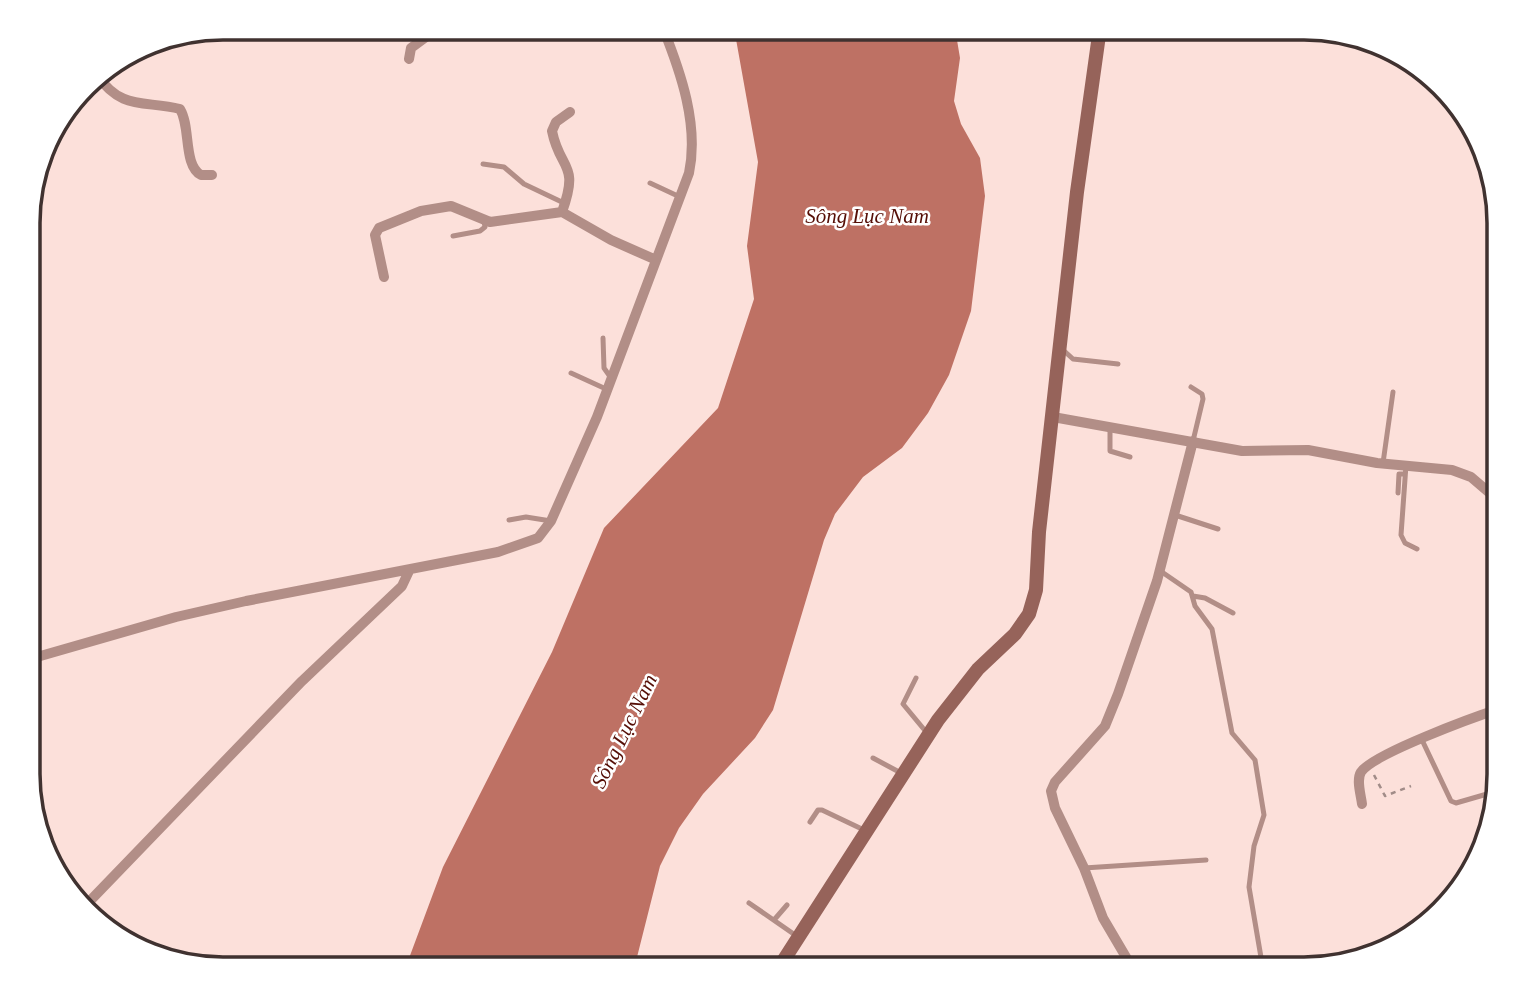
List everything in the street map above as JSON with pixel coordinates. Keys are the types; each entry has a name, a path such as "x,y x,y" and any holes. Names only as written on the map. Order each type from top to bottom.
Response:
{"street":[{"path":"786,956 864,830 928,734 978,669 1015,634 1029,614 1036,590 1039,532 1077,192 1098,40"},
{"path":"409,59 411,48 421,41"},
{"path":"40,656 200,611 409,571 530,542 551,520 575,470 691,162 691,134 685,94 667,41"},
{"path":"105,84 112,93 127,101 180,109 184,117 193,167 201,175 212,175"},
{"path":"564,208 570,171 552,131 556,122 570,112"},
{"path":"384,277 375,235 384,224 421,211 451,206 484,222 564,208 611,240 654,259"},
{"path":"1053,417 1242,451 1308,450 1383,463 1406,470 1463,473 1486,491"},
{"path":"1125,956 1103,918 1084,868 1055,808 1052,786 1105,726 1159,570 1172,514 1194,441"},
{"path":"91,900 310,673 402,586 409,571"},
{"path":"1362,804 1360,773 1422,740 1486,714"}],"lane":[{"path":"483,164 504,167 524,184 539,188 564,208"},
{"path":"650,183 680,197"},
{"path":"453,236 480,231 485,227 484,222"},
{"path":"603,338 604,368 611,378"},
{"path":"1060,346 1073,359 1118,365"},
{"path":"570,373 607,390"},
{"path":"1191,387 1202,394 1203,399 1194,441"},
{"path":"1383,463 1393,392"},
{"path":"1110,426 1110,451 1130,457"},
{"path":"1398,493 1399,474 1406,470"},
{"path":"1406,470 1401,535 1405,543 1418,549"},
{"path":"1172,514 1218,529"},
{"path":"509,520 526,517 551,520"},
{"path":"1159,570 1194,596 1205,598 1233,613"},
{"path":"1194,596 1195,606 1209,623 1217,642 1232,733 1255,760 1265,815 1254,846 1249,887 1261,956"},
{"path":"916,678 903,704 928,734"},
{"path":"1422,740 1451,801 1456,803 1485,795"},
{"path":"873,758 902,774"},
{"path":"810,822 818,810 822,810 864,830"},
{"path":"1084,868 1206,860"},
{"path":"749,903 798,937"},
{"path":"774,920 787,905"}],"path":[{"path":"1370,766 1385,796 1410,786"}],"water":[{"name":"Sông Lục Nam","path":"957,40 960,58 954,101 961,124 980,158 985,196 971,311 949,375 928,413 902,448 863,477 835,514 824,540 773,710 755,738 703,794 679,828 660,866 637,957 410,957 443,867 552,652 604,528 718,408 754,299 747,246 758,162 736,41"}]}
